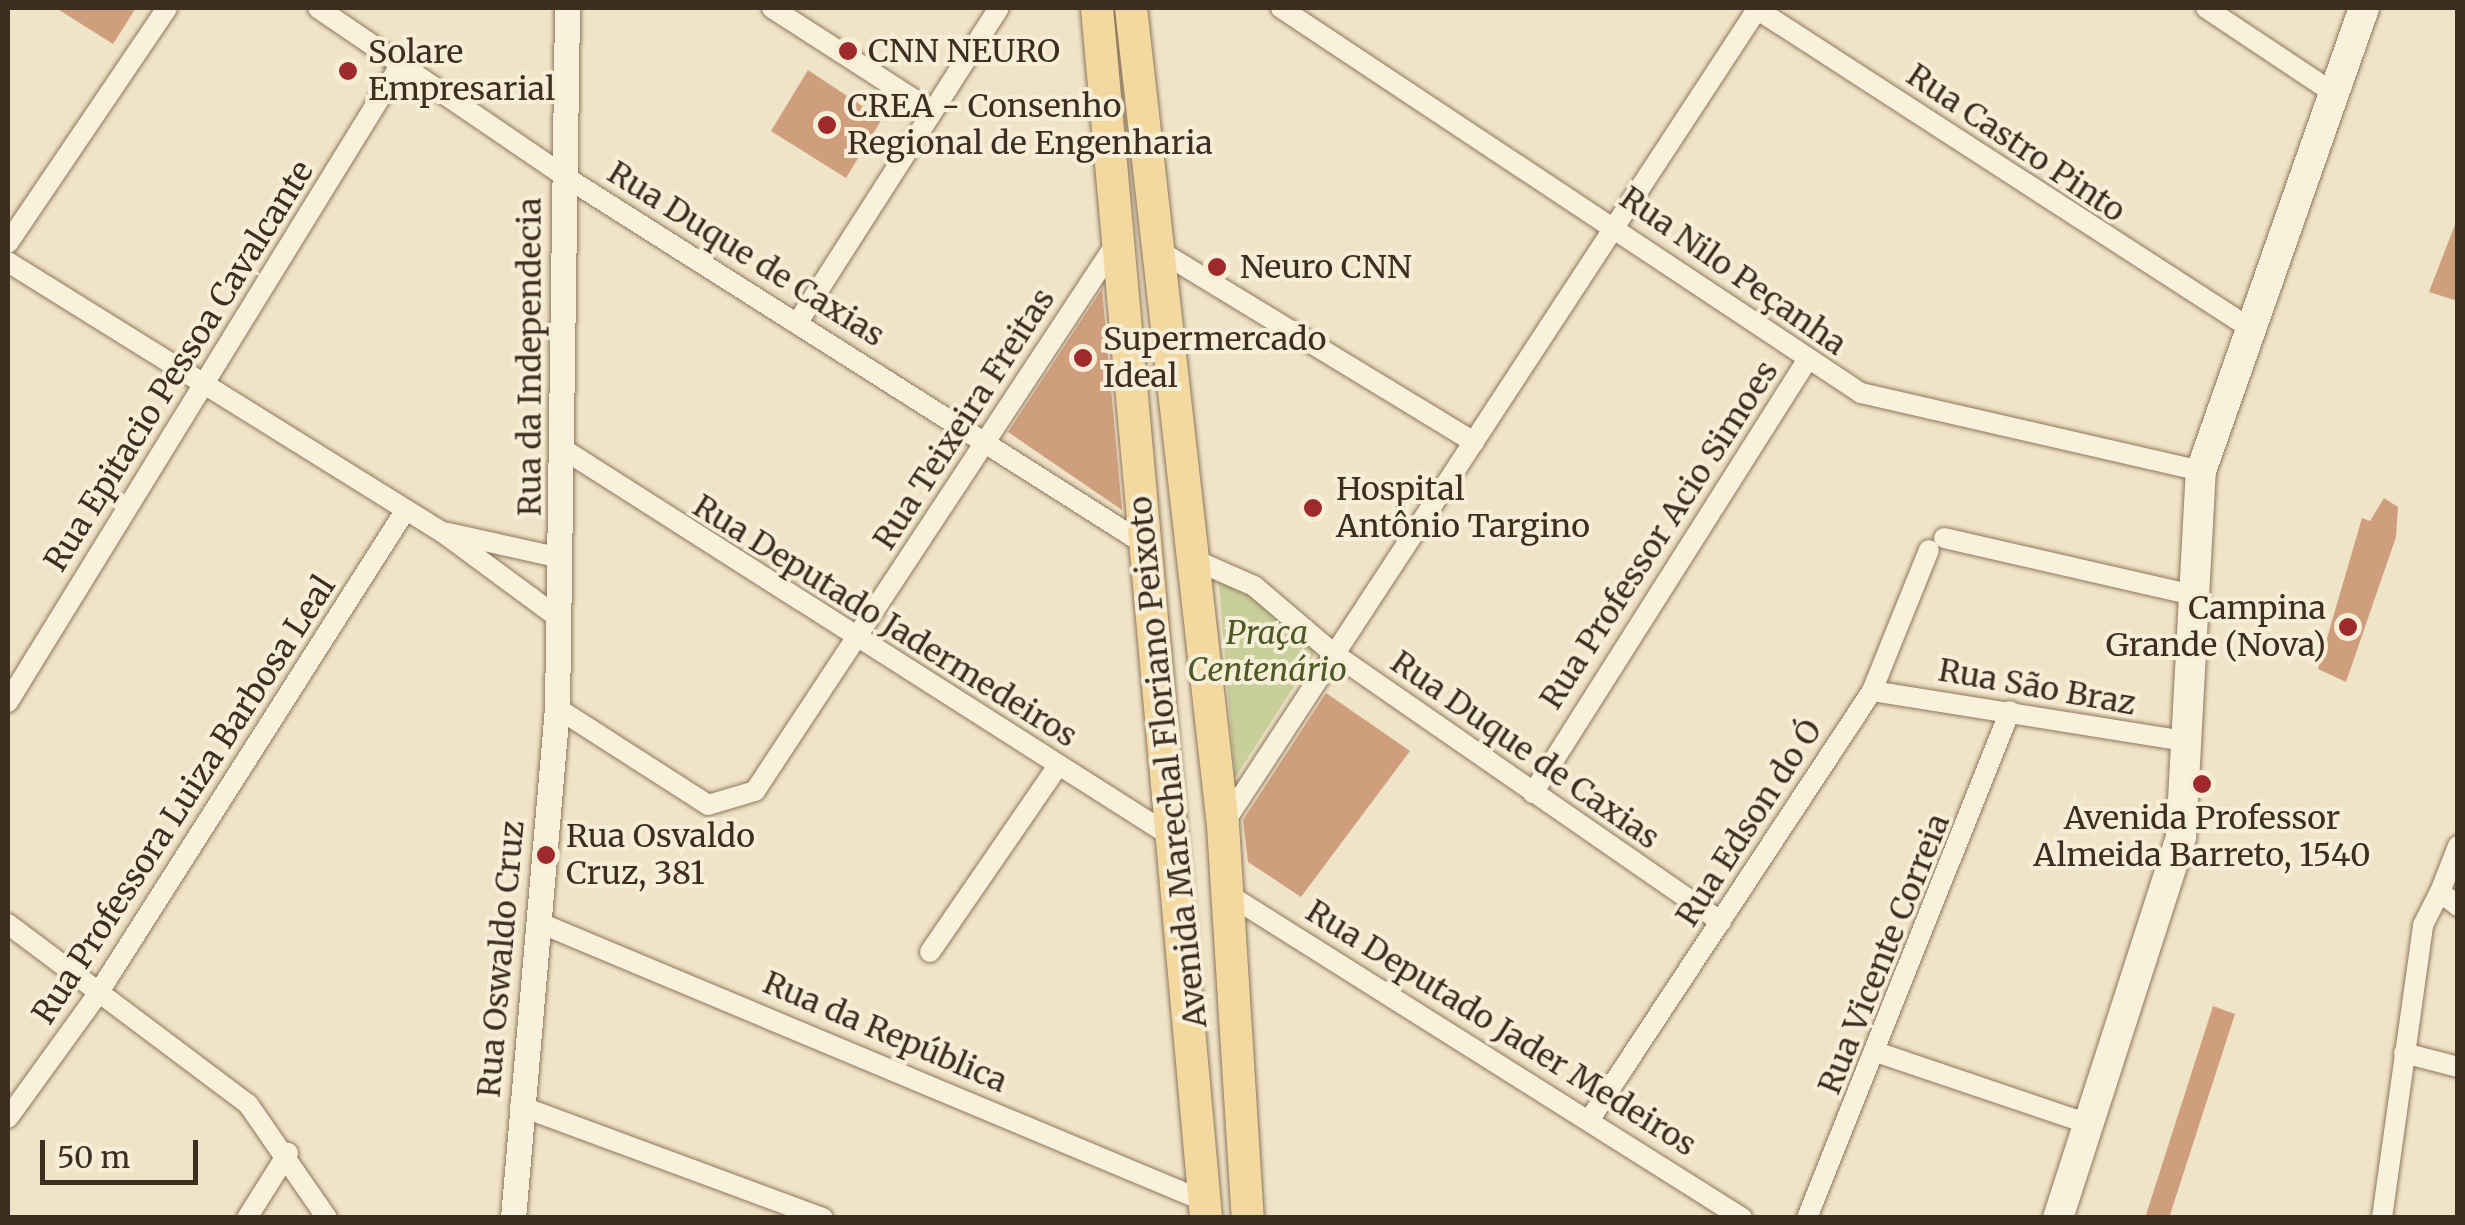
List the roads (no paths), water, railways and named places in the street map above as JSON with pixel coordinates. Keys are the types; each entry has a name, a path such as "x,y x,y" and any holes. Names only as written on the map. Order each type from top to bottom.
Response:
{"main road":[{"name":"Avenida Marechal Floriano Peixoto","path":"1097,8 1146,545 1178,840 1205,1209"},
{"name":"Avenida Marechal Floriano Peixoto","path":"1132,8 1197,562 1223,825 1248,1218"},
{"path":"2058,1218 2181,837 2192,742 2188,594 2201,471 2245,325 2330,90 2364,8"}],"street":[{"path":"8,243 167,8"},
{"name":"Rua Duque de Caxias","path":"318,8 564,176 1146,545"},
{"name":"Rua da Independecia","path":"557,708 567,8"},
{"path":"772,8 932,111"},
{"path":"798,322 998,8"},
{"name":"Rua Nilo Peçanha","path":"1280,8 1620,227 1806,362 1898,405 2201,471"},
{"path":"1223,825 1332,654 1620,227 1757,8"},
{"name":"Rua Castro Pinto","path":"1757,8 2245,325"},
{"path":"2206,8 2330,90"},
{"name":"Rua Epitacio Pessoa Cavalcante","path":"8,702 402,62"},
{"name":"Rua Teixeira Freitas","path":"557,708 708,806 755,792 1120,238"},
{"path":"1158,250 1474,442"},
{"path":"8,262 200,385 442,532 560,619"},
{"name":"Rua Professor Acio Simoes","path":"1533,793 1806,362"},
{"name":"Rua Deputado Jadermedeiros","path":"563,449 854,642 1178,840"},
{"name":"Rua Professora Luiza Barbosa Leal","path":"8,1118 97,995 405,511"},
{"path":"442,532 561,558"},
{"name":"Rua Edson do Ó","path":"1592,1116 1872,691 1936,544 2188,594"},
{"name":"Rua Duque de Caxias","path":"1197,562 1254,586 1332,654 1721,922"},
{"name":"Rua São Braz","path":"1872,691 2192,742"},
{"name":"Rua Oswaldo Cruz","path":"514,1218 520,1106 557,708"},
{"name":"Rua Vicente Correia","path":"1807,1218 1879,1053 2010,711"},
{"path":"930,952 1058,766"},
{"path":"2406,1218 2383,1215 2404,1053 2423,925 2458,846"},
{"path":"2441,886 2458,906"},
{"name":"Rua Deputado Jader Medeiros","path":"1226,894 1592,1116 1742,1218"},
{"name":"Rua da República","path":"540,923 1205,1209"},
{"path":"8,924 97,995 248,1104 288,1153 327,1218"},
{"path":"1879,1053 2089,1124"},
{"path":"2404,1053 2458,1068"},
{"path":"520,1106 823,1218"},
{"path":"247,1218 288,1153"}],"place":[{"name":"CNN NEURO","path":"848,51"},
{"name":"Solare Empresarial","path":"348,71"},
{"name":"CREA - Consenho Regional de Engenharia","path":"827,125"},
{"name":"Neuro CNN","path":"1217,267"},
{"name":"Supermercado Ideal","path":"1083,358"},
{"name":"Hospital Antônio Targino","path":"1313,508"},
{"name":"Campina Grande (Nova)","path":"2348,627"},
{"name":"Avenida Professor Almeida Barreto, 1540","path":"2202,784"},
{"name":"Rua Osvaldo Cruz, 381","path":"546,855"}],"park label":[{"name":"Praça Centenário","path":"1267,652"}]}
